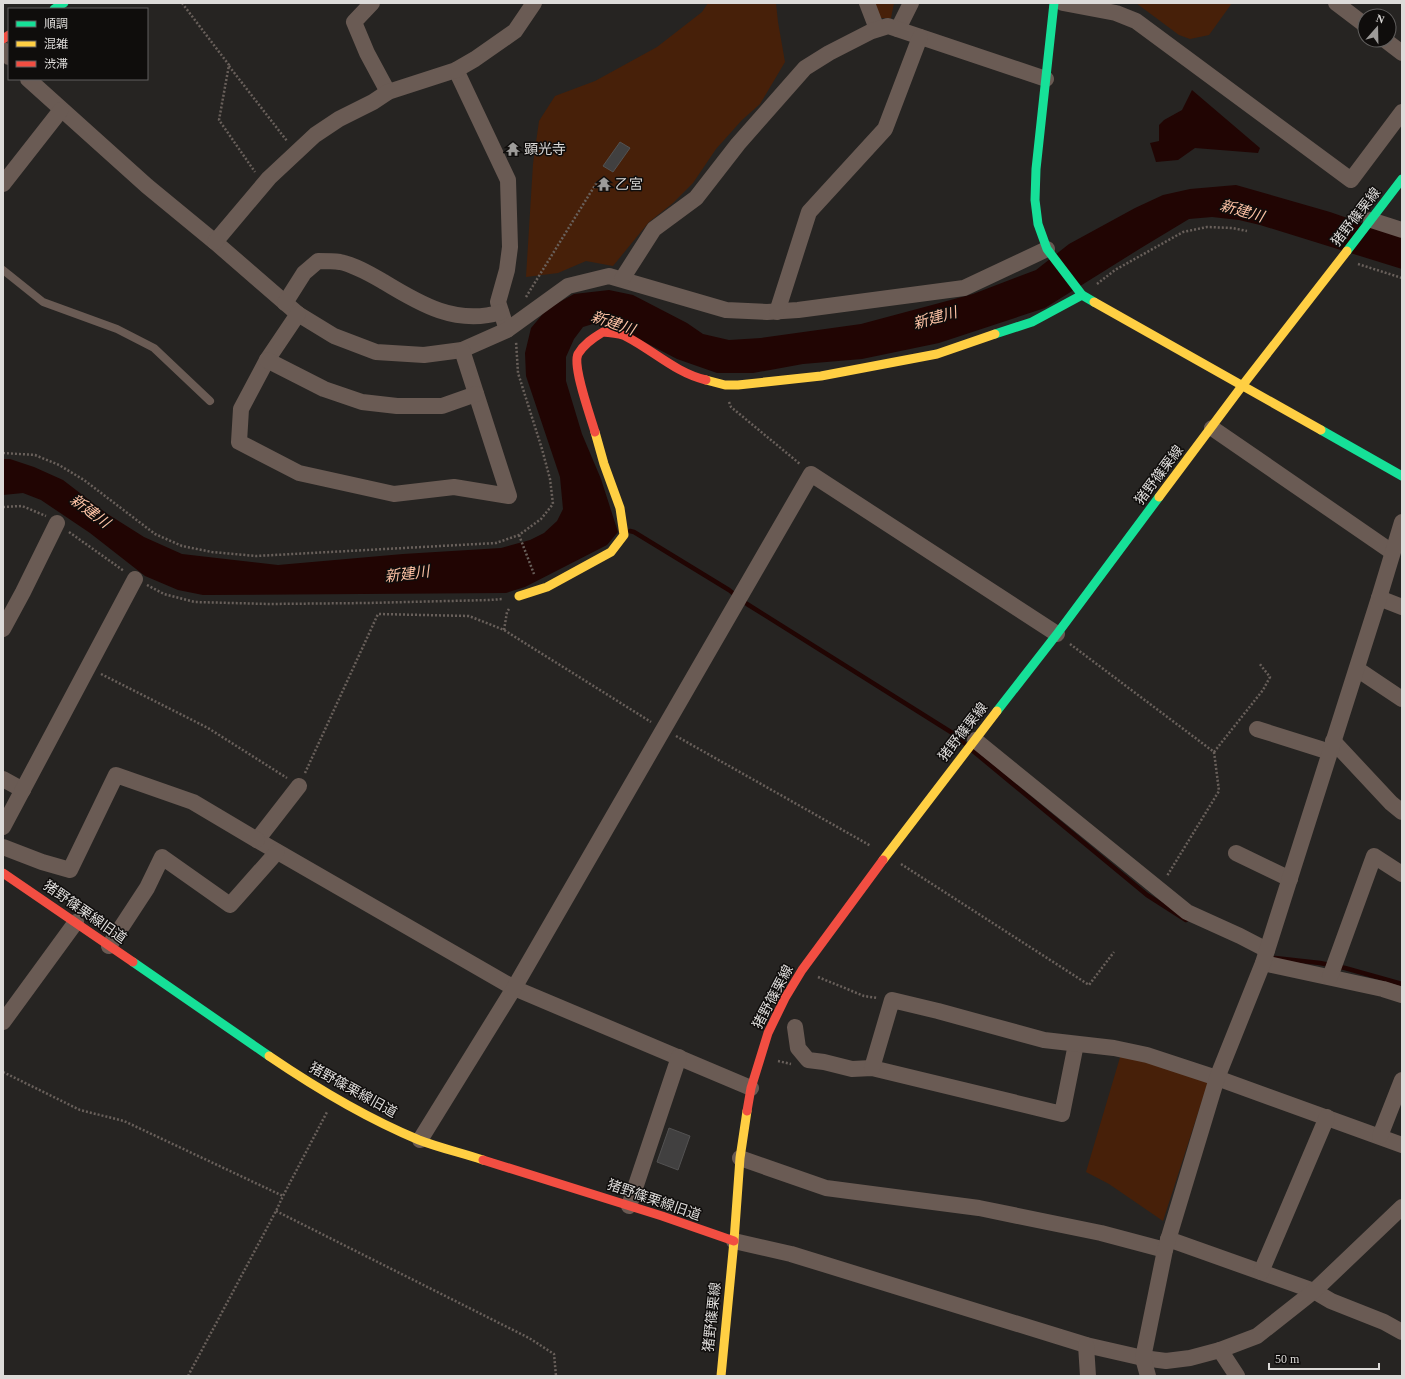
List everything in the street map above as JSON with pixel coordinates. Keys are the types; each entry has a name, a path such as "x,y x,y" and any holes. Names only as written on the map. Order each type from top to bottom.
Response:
{"street":[{"path":"372,3 354,22 367,53 388,92"},
{"path":"215,242 264,184 315,135 339,119 373,102 388,92 456,70 487,51 515,31 534,3"},
{"path":"867,3 877,30"},
{"path":"898,29 911,3"},
{"path":"1054,3 1036,169 1035,200 1038,224 1047,250 1082,295 1402,476"},
{"path":"1063,3 1116,13 1136,21 1351,180 1402,112"},
{"path":"1336,3 1357,19"},
{"path":"622,280 654,229 696,198 738,144 805,68 829,53 872,31 888,26 1046,79"},
{"path":"777,312 809,212 885,130 920,36"},
{"path":"456,70 508,180 510,247 507,270 498,302 507,330"},
{"path":"29,80 147,186 215,242 298,314 334,336 376,352 424,355 462,350 507,330 568,286 609,276 726,310 777,312 964,288 1047,250"},
{"path":"3,184 62,110"},
{"name":"猪野篠栗線","path":"720,1376 734,1242 740,1158 751,1088 768,1033 785,998 802,970 886,855 1057,634 1242,386 1402,180"},
{"path":"1371,220 1402,230"},
{"path":"285,303 304,273 318,261 340,262 365,271 405,295 439,311 465,317 489,316 501,312"},
{"path":"519,596 547,587 611,552 624,535 620,508 604,464 578,374 577,356 586,343 603,332 626,336 693,377 725,385 738,385 821,376 937,354 1032,322 1082,295"},
{"path":"298,314 267,360 241,409 239,442 299,473 394,494 454,487 509,496 462,350"},
{"path":"267,360 324,389 362,402 397,406 442,406 476,394"},
{"path":"1212,428 1392,552"},
{"path":"420,1140 514,988 811,474 1057,634"},
{"path":"1148,1376 1143,1358 1166,1244 1217,1078 1265,956 1357,669 1402,522"},
{"path":"3,629 57,523"},
{"path":"3,827 135,579"},
{"path":"1379,598 1402,607"},
{"path":"1357,669 1402,699"},
{"path":"1257,729 1332,747 1402,812"},
{"path":"975,740 1187,912 1240,936 1265,956 1330,977 1383,989 1402,995"},
{"path":"3,847 42,862 70,870 116,775 193,802 514,988 751,1088"},
{"path":"3,779 23,790"},
{"path":"257,840 299,786"},
{"path":"109,946 147,888 162,857 230,905 277,852"},
{"path":"1236,853 1290,879"},
{"path":"1330,977 1374,856 1402,874"},
{"name":"猪野篠栗線旧道","path":"3,873 274,1059 335,1098 370,1118 420,1140 629,1206 734,1242"},
{"path":"3,1022 76,922"},
{"path":"872,1068 892,1000 1044,1040 1114,1048 1147,1055 1217,1078 1402,1145"},
{"path":"795,1027 798,1048 808,1060 824,1062 852,1069 872,1068 1062,1114 1076,1044"},
{"path":"629,1206 679,1057"},
{"path":"1380,1136 1402,1080"},
{"path":"1261,1272 1327,1117"},
{"path":"740,1158 826,1188 979,1208 1101,1233 1166,1244 1261,1272 1314,1291 1331,1302 1384,1322 1402,1332"},
{"path":"734,1242 790,1254 1086,1345 1143,1358 1166,1361 1190,1358 1220,1350 1257,1336 1314,1291 1402,1207"},
{"path":"1086,1345 1088,1376"},
{"path":"1220,1350 1237,1376"}],"lane":[{"path":"3,270 43,302 117,329 154,348 210,401"}],"path":[{"path":"182,3 296,153"},
{"path":"229,65 219,120 264,184"},
{"path":"533,287 597,182"},
{"path":"1082,295 1116,270 1183,232 1207,227 1232,228 1248,231"},
{"path":"1341,259 1402,278"},
{"path":"3,454 35,456 59,465 84,480 155,534 182,546 212,552 256,556 496,543 519,535 541,520 553,504 550,480 542,449 518,373 516,342 507,330"},
{"path":"725,385 731,407 811,474"},
{"path":"3,507 22,506 46,516 135,579 164,594 195,602 269,604 376,603 489,600 519,596"},
{"path":"519,535 540,590"},
{"path":"88,668 208,728 299,786 378,614 469,616 504,630 663,729 886,855 1089,985 1114,952"},
{"path":"1057,634 1214,752"},
{"path":"1159,890 1219,791 1214,752 1263,690 1270,677 1259,663"},
{"path":"802,970 864,996 892,1000"},
{"path":"3,1072 80,1110 124,1121 283,1196"},
{"path":"188,1376 335,1098"},
{"path":"276,1211 529,1338 554,1354 556,1376"}],"shaded area":[{"path":"708,3 776,3 785,62 760,104 742,120 716,149 693,183 673,203 649,222 613,266 586,261 558,273 526,277 533,164 539,121 555,96 595,81 657,47 702,12"},
{"path":"874,3 894,3 891,18 878,18"},
{"path":"1136,3 1232,3 1209,35 1190,39 1179,35"},
{"path":"1121,1054 1209,1079 1163,1221 1109,1184 1086,1172"}],"water":[{"path":"1192,90 1260,148 1258,153 1195,148 1178,160 1156,162 1150,143 1159,141 1159,125 1164,120 1182,110"},
{"name":"新建川","path":"1236,185 1330,212 1402,237 1402,269 1260,225 1239,220 1212,217 1189,219 1045,308 939,343 862,359 803,364 753,373 717,373 677,359 610,324 596,323 583,327 574,339 566,357 566,381 582,434 601,479 618,532 607,545 525,587 506,593 203,595 178,590 145,576 90,533 41,500 23,493 3,495 3,459 10,459 34,467 63,480 106,513 144,537 182,554 278,565 403,554 501,548 530,540 544,533 557,521 563,509 560,477 526,376 525,353 531,328 547,309 574,294 609,290 633,295 687,323 703,334 729,340 761,338 861,324 973,294 1036,270 1069,244 1135,208 1163,195 1190,189"}],"building":[{"path":"620,142 630,148 613,172 603,166"},
{"path":"669,1128 690,1136 678,1170 657,1162"}],"waterway":[{"path":"630,531 729,590 747,604 954,734 964,743"},
{"path":"973,751 1147,895 1186,920"},
{"path":"1275,958 1320,963 1345,968 1402,984"}],"traffic: fast":[{"path":"56,8 64,3"},
{"path":"1054,3 1036,169 1035,200 1038,224 1047,249 1082,295 1094,302"},
{"path":"1347,251 1402,179"},
{"path":"995,334 1032,322 1082,295"},
{"path":"1321,430 1402,476"},
{"path":"997,711 1057,634 1159,497"},
{"path":"133,962 269,1056"}],"traffic: slow":[{"path":"1159,497 1242,386 1347,251"},
{"path":"1094,302 1321,430"},
{"path":"706,380 725,385 738,385 821,376 937,354 995,334"},
{"path":"519,596 547,587 611,552 624,535 620,508 604,464 595,432"},
{"path":"883,860 997,711"},
{"path":"269,1056 323,1091 380,1122 435,1146 483,1160"},
{"path":"721,1376 734,1241 740,1158 747,1111"}],"traffic: jam":[{"path":"3,39 8,36"},
{"path":"595,432 586,404 577,360 578,354 583,347 603,332 616,333 625,336 675,367 695,377 706,380"},
{"path":"747,1111 751,1088 768,1033 785,998 802,970 883,860"},
{"path":"3,873 133,962"},
{"path":"483,1160 662,1216 734,1241"}],"place":[{"name":"顕光寺","path":"513,149"},
{"name":"乙宮","path":"604,184"}]}
